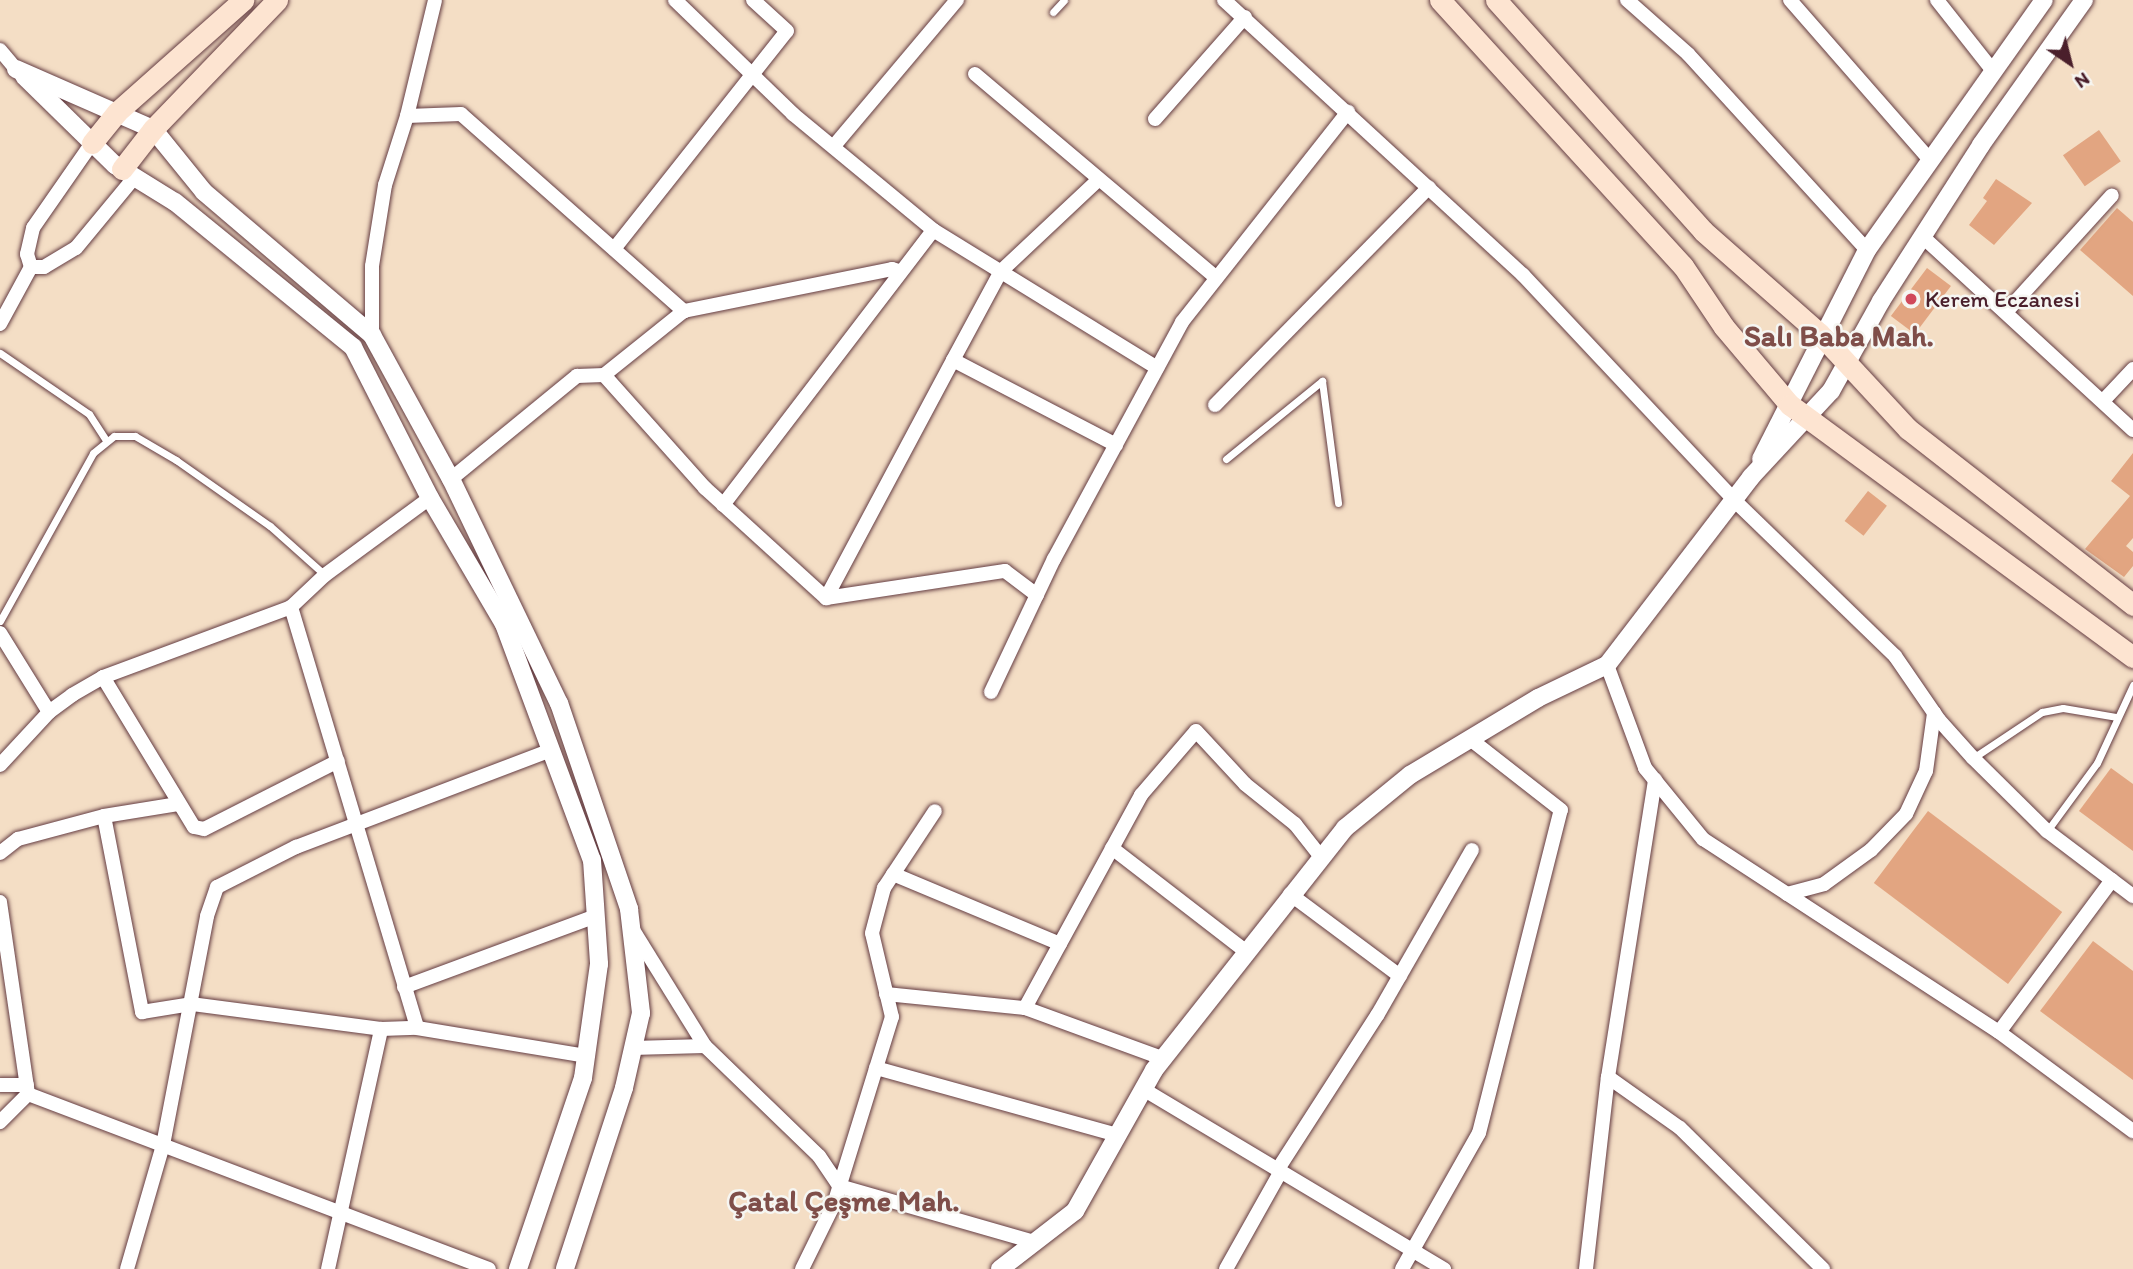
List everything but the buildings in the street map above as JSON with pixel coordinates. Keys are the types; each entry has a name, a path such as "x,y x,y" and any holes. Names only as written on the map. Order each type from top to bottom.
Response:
{"main road":[{"path":"92,143 117,112 243,0"},
{"path":"128,174 153,129 277,0"},
{"path":"1440,0 1683,266 1724,327 1790,405 2133,656"},
{"path":"1496,0 1703,231 1820,334 1944,461 2133,605"}],"street":[{"path":"372,335 372,266 385,185 407,116 435,0"},
{"path":"675,0 754,76 933,230 1157,368"},
{"path":"614,249 754,76 787,31 753,0"},
{"path":"834,146 957,0"},
{"path":"1224,0 1524,275 1734,500 1895,656 1934,713 1973,758 2047,831 2133,896"},
{"path":"1628,0 1688,54 1867,250"},
{"path":"1790,0 1930,160"},
{"path":"1937,0 1993,71"},
{"path":"1000,1269 1075,1211 1162,1058 1244,950 1345,828 1410,775 1538,698 1607,665 1751,477 1790,405 1820,334 1867,250 2044,0"},
{"path":"1751,477 1808,419 1849,366 1881,301 1981,145 2084,0"},
{"path":"1155,119 1245,17"},
{"path":"0,50 92,143 128,174 175,202 353,347 430,498 504,624 592,860 599,964 583,1078 518,1269"},
{"path":"16,69 153,129 204,192 372,335 451,478 559,703 633,929 641,1013 565,1269"},
{"path":"975,74 1097,181 1216,278"},
{"path":"991,692 1037,595 1182,322 1348,113"},
{"path":"407,116 461,114 684,312"},
{"path":"0,324 31,267 27,254 33,228 92,143"},
{"path":"31,267 44,267 76,248 128,174"},
{"path":"826,598 1001,271 1097,181"},
{"path":"1215,405 1429,187"},
{"path":"2007,311 2112,195"},
{"path":"723,505 933,230"},
{"path":"1923,236 2133,430"},
{"path":"451,478 577,376 604,375 684,312 892,269 901,272"},
{"path":"953,360 1116,444"},
{"path":"2103,401 2133,369"},
{"path":"604,375 723,505 826,598"},
{"path":"0,765 49,712 103,677 291,607 325,575 430,498"},
{"path":"826,598 1005,571 1037,595"},
{"path":"291,607 416,1028"},
{"path":"0,633 49,712"},
{"path":"1607,665 1645,768 1703,839 1999,1032 2133,1131"},
{"path":"103,677 194,827 204,829 338,761"},
{"path":"1787,894 1824,884 1871,850 1906,814 1926,771 1934,713"},
{"path":"1025,1008 1141,795 1196,732 1245,784 1295,824 1321,857"},
{"path":"1402,1269 1479,1133 1561,810 1470,739"},
{"path":"127,1269 163,1145 207,916 217,887 296,847 551,750"},
{"path":"1586,1269 1608,1077 1655,780"},
{"path":"0,853 18,839 104,816 178,804"},
{"path":"802,1269 839,1186 892,1017 872,933 884,888 935,811"},
{"path":"104,816 142,1012 192,1004 381,1029 416,1028 586,1056"},
{"path":"1112,848 1244,950"},
{"path":"1227,1269 1279,1170 1400,976 1472,850"},
{"path":"893,874 1060,944"},
{"path":"1999,1032 2112,880"},
{"path":"1290,894 1400,976"},
{"path":"0,902 27,1089 0,1122"},
{"path":"404,986 596,916"},
{"path":"633,929 705,1046 819,1156 839,1186 1034,1242"},
{"path":"887,994 1025,1008 1162,1058"},
{"path":"328,1269 381,1029"},
{"path":"632,1048 705,1046"},
{"path":"876,1068 1118,1135"},
{"path":"1608,1077 1699,1145 1823,1269"},
{"path":"0,1085 27,1089 163,1145 489,1269"},
{"path":"1143,1089 1444,1269"}],"lane":[{"path":"1053,12 1064,0"},
{"path":"0,353 89,414 106,440"},
{"path":"1226,458 1322,381 1338,503"},
{"path":"0,621 93,453 106,440 135,436 176,460 270,526 325,575"},
{"path":"2047,831 2097,763 2133,685"},
{"path":"1973,758 2042,712 2063,708 2117,717"}],"place":[{"name":"Kerem Eczanesi","path":"1911,299"}],"district":[{"name":"Salı Baba Mah.","path":"1839,336"},
{"name":"Çatal Çeşme Mah.","path":"844,1201"}]}
